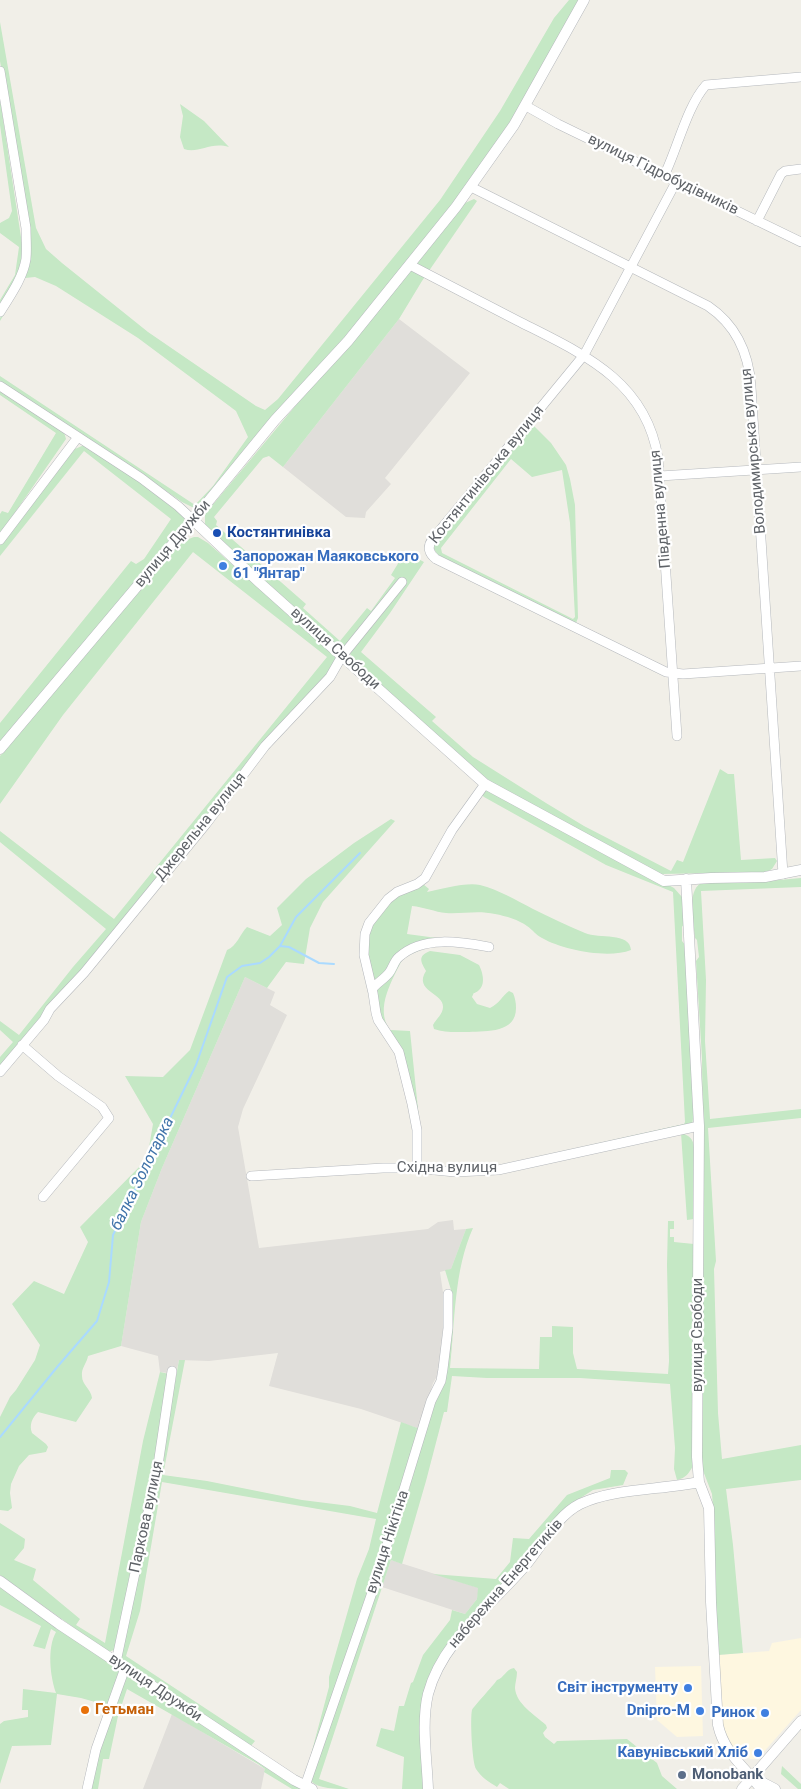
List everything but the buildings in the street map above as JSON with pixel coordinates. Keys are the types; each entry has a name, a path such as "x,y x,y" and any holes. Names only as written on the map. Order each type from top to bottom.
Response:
{"street":[{"name":"вулиця Дружби","path":"0,749 275,420 348,341 471,187 526,106 584,0"},
{"path":"0,71 24,219 26,246 26,260 13,292 0,312"},
{"path":"664,176 700,92 706,85 801,77"},
{"name":"вулиця Гідробудівників","path":"526,106 676,182 801,242"},
{"path":"757,221 781,174 785,171 801,169"},
{"name":"Костянтинівська вулиця","path":"676,182 584,355 432,540 429,545 429,551 436,559 652,666 673,674 801,666"},
{"name":"Володимирська вулиця","path":"471,187 715,311 738,338 750,372 783,874"},
{"name":"Південна вулиця","path":"410,265 584,355 614,377 628,392 642,412 655,441 660,476 678,736"},
{"name":"вулиця Свободи","path":"0,386 141,478 178,506 260,583 485,784 664,881 756,877 801,870"},
{"path":"0,540 78,436"},
{"path":"660,476 801,466"},
{"name":"Джерельна вулиця","path":"0,1072 44,1020 50,1009 84,973 206,824 265,746 330,677 342,656 402,582"},
{"path":"417,1168 417,1130 402,1059 378,1020 364,948 365,934 369,923 379,908 392,895 417,884 425,878 452,830 485,784"},
{"name":"вулиця Свободи","path":"686,879 699,1126 697,1458 699,1482 709,1508 711,1602 718,1725 720,1736 727,1749 761,1789"},
{"path":"372,989 388,974 399,956 415,947 441,942 489,947"},
{"path":"22,1045 58,1076 102,1107 109,1118 43,1197"},
{"name":"Східна вулиця","path":"251,1176 383,1168 417,1168 455,1172 498,1170 699,1126"},
{"name":"вулиця Нікітіна","path":"309,1788 375,1584 431,1401 441,1381 448,1328 448,1294"},
{"name":"Паркова вулиця","path":"116,1662 158,1465 172,1371"},
{"name":"набережна Енергетиків","path":"428,1789 425,1718 428,1695 437,1669 450,1648 526,1565 561,1519 578,1504 598,1497 699,1482"},
{"name":"вулиця Дружби","path":"0,1581 59,1624 286,1775 309,1788"},
{"path":"88,1789 96,1749 125,1668"},
{"path":"742,1789 801,1721"},
{"path":"752,1777 775,1789"}],"shaded area":[{"path":"399,319 470,373 385,478 391,484 366,512 365,518 346,517 283,467"},
{"path":"245,977 275,992 270,1005 287,1015 243,1109 238,1127 259,1248 428,1229 438,1222 453,1220 454,1230 466,1229 451,1269 440,1272 445,1306 439,1373 433,1383 420,1429 361,1409 269,1386 278,1353 209,1361 179,1360 176,1374 160,1372 158,1356 121,1346 141,1222 162,1168"},
{"path":"391,1560 479,1588 477,1599 465,1614 382,1587"},
{"path":"801,1638 801,1710 760,1756 756,1759 750,1759 737,1752 724,1735 721,1722 718,1655 769,1651 772,1643"},
{"path":"701,1666 703,1736 677,1737 657,1720 655,1667"},
{"path":"172,1714 265,1769 261,1789 143,1789"}],"green space":[{"path":"569,0 580,0 530,90 459,196 345,338 196,509 182,502 0,381 0,376 195,505 213,486 248,437 236,411 138,338 56,286 35,277 25,278 0,321 18,289 30,260 20,182 0,61 0,22 36,228 46,249 148,332 256,406 265,410 278,399 440,200 500,111 554,18"},
{"path":"0,99 24,257 19,272 0,307 0,300 15,275 19,247 0,233 0,223 9,218 12,211 0,125"},
{"path":"180,104 204,121 229,147 216,145 195,150 184,149 180,137 183,116"},
{"path":"474,199 477,201 422,281 399,319 283,467 269,456 263,458 214,517 217,521 216,525 306,604 303,608 340,641 367,608 371,611 395,578 391,575 405,552 424,562 361,652 436,717 432,721 473,757 546,803 584,826 671,871 677,860 683,862 720,769 728,774 734,774 741,860 775,858 777,861 772,869 766,872 661,874 495,785 354,661 351,658 350,652 335,645 205,526 205,514 465,203"},
{"path":"0,390 64,432 66,439 0,534 0,514 2,511 8,513 56,433 0,395"},
{"path":"532,424 551,443 566,465 570,479 575,505 578,618 576,623 443,559 433,547","holes":["511,459 532,477 562,470 570,523 575,617 573,619 442,553 441,548"]},
{"path":"84,445 135,478 181,514 184,518 184,524 0,745 0,723 131,561 136,564 144,559 171,519 84,451 0,556 0,542 75,449"},
{"path":"198,537 208,543 337,657 338,663 0,1069 0,1057 13,1042 0,1030 0,1021 19,1035 106,929 0,842 0,831 114,919 327,657 193,552 63,715 0,804 0,756 181,542"},
{"path":"485,788 674,888 682,897 685,922 682,927 682,941 686,946 694,1111 692,1126 531,1162 528,1159 684,1124 673,892 606,865 484,797 481,794"},
{"path":"391,819 395,821 323,902 310,928 304,964 286,962 267,988 245,977 162,1168 141,1222 121,1346 88,1356 82,1370 82,1376 83,1382 92,1398 76,1422 38,1412 34,1417 31,1424 32,1433 48,1447 46,1452 29,1455 19,1466 11,1484 12,1508 8,1511 0,1510 0,1417 10,1397 35,1360 40,1345 12,1304 34,1281 64,1294 88,1242 80,1227 147,1159 153,1124 125,1076 163,1077 190,1050 227,950 236,943 247,927 270,936 282,925 277,908 306,879 354,843"},
{"path":"801,878 801,887 701,891 706,980 705,1041 710,1119 801,1109 801,1118 708,1128 716,1261 714,1269 718,1413 722,1459 801,1445 801,1480 726,1489 743,1653 718,1655 712,1591 712,1494 702,1468 702,1058 696,961 699,957 697,940 695,938 692,900 696,887 701,883 757,882"},
{"path":"423,884 429,889 427,892 468,884 487,887 585,933 620,938 629,944 631,950 610,954 586,952 551,942 540,937 524,924 504,916 483,912 446,913 412,906 407,934 437,938 427,947 403,958 390,984 384,1003 384,1012 390,1030 410,1031 419,1119 403,1056 379,1017 366,947 372,922 396,894"},
{"path":"430,951 460,955 479,965 483,975 483,982 481,988 472,997 477,1004 490,1008 509,991 513,993 516,1008 515,1016 511,1022 492,1031 451,1032 434,1029 433,1025 441,1014 443,1007 439,998 423,983 426,971 421,960 423,955"},
{"path":"681,1133 690,1138 694,1148 694,1219 687,1220"},
{"path":"668,1221 674,1221 674,1229 670,1229 670,1237 674,1237 674,1242 694,1244 693,1466 690,1471 685,1477 677,1480 674,1469 675,1448 670,1384 580,1378 452,1376 447,1412 444,1412 402,1564 391,1560 319,1779 349,1789 328,1788 314,1784 311,1781 404,1508 430,1412 444,1376 451,1290 445,1270 451,1269 466,1229 473,1228 462,1261 459,1278 450,1368 539,1369 540,1337 552,1337 552,1326 573,1327 573,1353 577,1369 668,1374"},
{"path":"179,1360 185,1360 163,1475 207,1481 302,1500 350,1506 377,1513 401,1422 420,1429 357,1625 309,1762 329,1687 329,1677 357,1579 369,1549 376,1519 162,1482 140,1611 126,1656 255,1741 250,1747 122,1660"},
{"path":"160,1372 169,1374 149,1495 114,1650 108,1652 0,1575 0,1523 25,1539 24,1548 14,1560 36,1569 33,1580 80,1619 76,1625 105,1643 143,1441"},
{"path":"611,1470 625,1470 628,1473 623,1485 593,1490 571,1504 441,1654 426,1684 423,1789 402,1789 404,1757 376,1746 381,1728 394,1731 399,1706 404,1706 423,1655 450,1620 452,1610 465,1614 477,1599 478,1588 433,1574 496,1579 510,1562 513,1538 529,1539 567,1495 610,1478"},
{"path":"0,1586 117,1666 120,1675 109,1706 57,1694 51,1745 12,1746 0,1784 0,1724 4,1721 28,1717 28,1710 22,1710 23,1689 56,1693 52,1679 50,1654 56,1632 51,1629 45,1649 33,1646 41,1626 0,1605"},
{"path":"514,1668 517,1672 516,1694 522,1704 546,1725 547,1728 543,1733 554,1744 557,1741 627,1739 657,1763 662,1776 677,1789 509,1789 500,1783 497,1787 488,1781 476,1769 473,1758 472,1710 497,1680"},
{"path":"132,1676 306,1789 292,1789 264,1772 265,1769 258,1764 127,1689 118,1716 109,1759 103,1759 98,1789 91,1789 97,1758 125,1678"},
{"path":"782,1766 801,1784 801,1789 798,1789 781,1774"}],"waterway":[{"name":"балка Золотарка","path":"0,1437 97,1321 109,1282 113,1235 196,1065 227,977 242,966 260,963 269,957 280,946 296,917 360,853"},
{"name":"балка Золотарка","path":"280,946 289,947 319,963 334,964"}],"place":[{"name":"Костянтинівка","path":"217,533"},
{"name":"Запорожан Маяковського 61 \"Янтар\"","path":"223,566"},
{"name":"Світ інструменту","path":"688,1688"},
{"name":"Гетьман","path":"85,1710"},
{"name":"Dnipro-M","path":"700,1711"},
{"name":"Ринок","path":"765,1713"},
{"name":"Кавунівський Хліб","path":"758,1753"},
{"name":"Monobank","path":"682,1775"}]}
